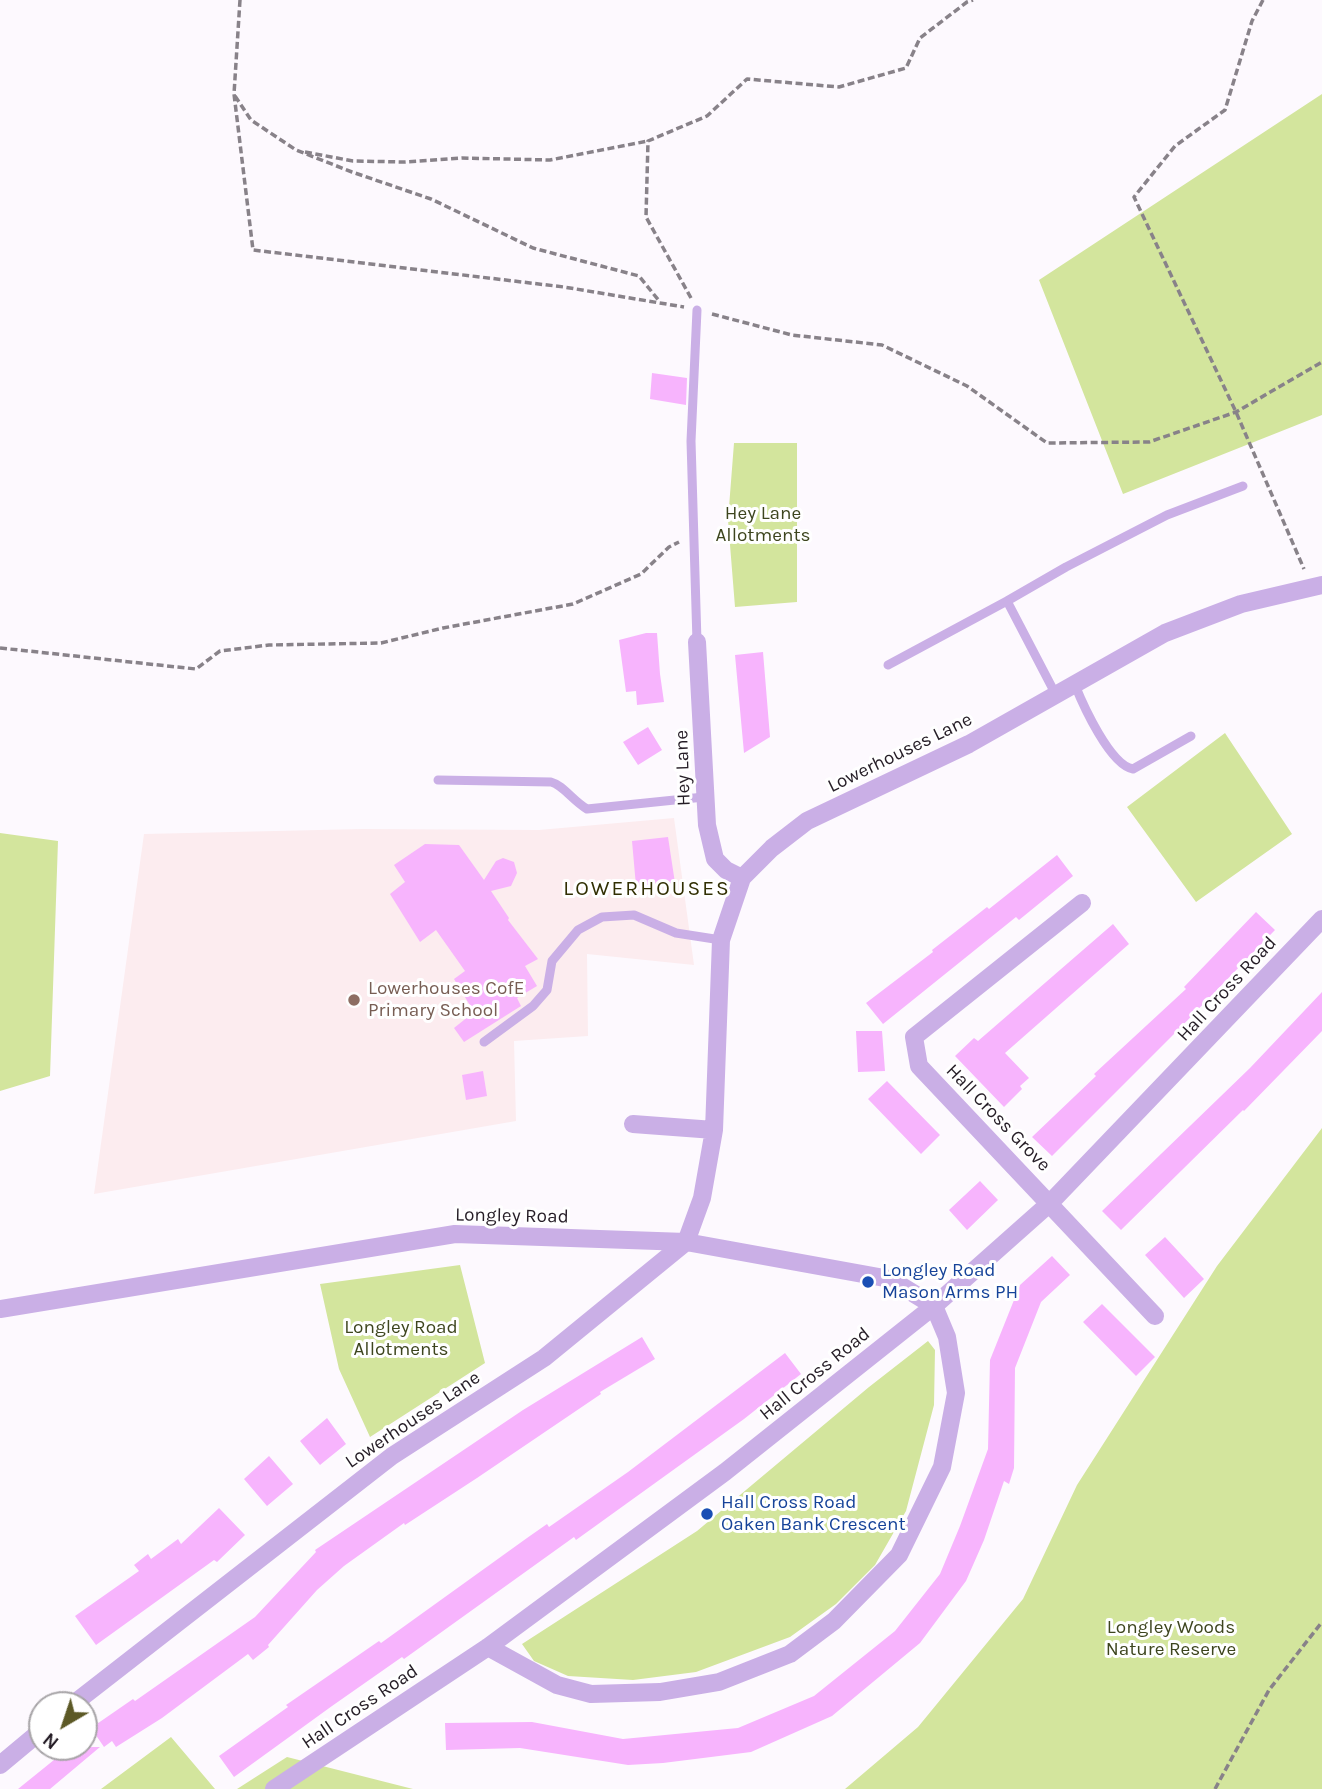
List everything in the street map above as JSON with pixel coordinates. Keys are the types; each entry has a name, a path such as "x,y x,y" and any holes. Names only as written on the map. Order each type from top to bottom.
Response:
{"street":[{"name":"Lowerhouses Lane","path":"90,1691 392,1456 544,1358 686,1242 702,1198 714,1130 720,940 742,878 772,848 807,821 970,744 1165,633 1241,604 1317,586"},
{"name":"Hey Lane","path":"697,642 707,825 715,859 726,870 742,878"},
{"name":"Hall Cross Grove","path":"1082,903 914,1037 919,1066 1155,1316"},
{"name":"Hall Cross Road","path":"274,1789 488,1647 726,1472 934,1306 1050,1203 1322,919"},
{"path":"633,1124 714,1130"},
{"name":"Longley Road","path":"0,1308 456,1234 686,1242 890,1279 934,1306"},
{"path":"488,1647 557,1685 591,1694 660,1692 719,1682 790,1654 834,1621 899,1555 942,1467 956,1393 947,1337 934,1306"},
{"path":"0,1765 28,1742"}],"lane":[{"path":"697,310 691,441 697,642"},
{"path":"888,665 1167,515 1243,486"},
{"path":"1007,601 1056,695"},
{"path":"1075,685 1085,709 1116,760 1127,768 1133,769 1191,736"},
{"path":"438,780 551,782 558,784 573,801 587,809 704,797"},
{"path":"484,1042 533,1006 547,990 552,961 578,930 602,917 634,915 676,933 720,940"}],"path":[{"path":"240,0 234,94 253,250 564,287 697,310 792,335 882,345 967,386 1046,443 1149,442 1236,412 1322,362"},
{"path":"296,150 353,161 550,160 648,141 707,116 747,79 839,87 906,68 920,38 973,0"},
{"path":"1263,0 1252,21 1225,110 1175,146 1134,197 1317,586"},
{"path":"234,94 251,120 296,150 352,173 431,199 533,248 639,276 662,303"},
{"path":"648,141 646,217 697,310"},
{"path":"0,648 196,669 220,651 269,645 381,643 443,628 573,604 641,574 669,547 694,533"},
{"path":"1214,1789 1269,1690 1322,1622"}],"shaded area":[{"name":"Lowerhouses CofE Primary School","path":"674,818 694,965 587,954 588,1036 514,1041 516,1121 94,1194 144,834 363,829 539,830"}],"green space":[{"path":"1322,94 1322,415 1123,494 1039,280"},
{"name":"Hey Lane Allotments","path":"734,443 797,443 797,602 735,607 728,520"},
{"path":"1225,733 1292,834 1196,902 1127,807"},
{"path":"0,833 58,841 50,1076 0,1091"},
{"name":"Longley Woods Nature Reserve","path":"1322,1128 1322,1789 845,1789 918,1727 1023,1599 1077,1485 1217,1266"},
{"name":"Longley Road Allotments","path":"460,1265 485,1363 370,1437 339,1369 320,1284"},
{"path":"928,1341 935,1350 934,1405 906,1511 875,1565 836,1604 790,1637 696,1672 633,1680 568,1676 534,1661 522,1644 697,1531"},
{"path":"171,1737 215,1789 101,1789"},
{"path":"287,1757 413,1789 237,1789"}],"building":[{"path":"652,373 687,378 686,405 650,399"},
{"path":"657,633 664,702 637,705 636,691 626,692 619,640"},
{"path":"763,652 770,737 744,753 735,655"},
{"path":"648,727 662,750 638,765 623,742"},
{"path":"668,837 675,883 636,886 632,841"},
{"path":"425,844 459,845 484,880 496,861 503,858 514,862 517,873 511,886 491,891 508,920 538,959 525,966 537,986 517,998 521,1006 464,1042 454,1028 474,1012 454,979 465,971 436,930 420,942 390,894 405,882 394,865"},
{"path":"1057,855 1073,876 1019,920 1016,917 883,1024 866,1003"},
{"path":"1256,912 1275,930 1052,1156 1032,1137 1096,1076 1094,1074 1186,989 1184,987"},
{"path":"1113,924 1129,944 1005,1053 1029,1078 1004,1107 955,1056 974,1038 978,1041"},
{"path":"1322,992 1322,1031 1121,1230 1102,1211 1250,1068"},
{"path":"856,1031 882,1031 885,1071 858,1072"},
{"path":"483,1071 487,1096 466,1100 462,1075"},
{"path":"887,1081 940,1135 921,1154 868,1099"},
{"path":"980,1181 998,1200 967,1230 949,1210"},
{"path":"1165,1237 1204,1279 1184,1298 1145,1255"},
{"path":"1052,1256 1070,1275 1041,1302 1015,1368 1014,1468 1009,1484 1004,1481 984,1540 966,1581 920,1643 832,1716 751,1752 663,1763 628,1765 520,1748 446,1750 445,1723 532,1722 623,1739 738,1728 814,1696 895,1631 940,1574 988,1449 990,1360 1020,1285"},
{"path":"1102,1304 1155,1357 1136,1376 1083,1322"},
{"path":"642,1337 655,1359 600,1392 601,1394 477,1478 405,1525 404,1523 344,1566 317,1590 269,1647 253,1660 248,1654 162,1718 116,1747 112,1741 104,1747 98,1738 98,1723 133,1699 135,1701 255,1617 315,1550 523,1410"},
{"path":"785,1353 801,1374 744,1419 576,1540 574,1537 234,1777 219,1756 288,1707 286,1705 379,1641 381,1643 547,1524 549,1527 628,1472"},
{"path":"327,1418 346,1444 320,1465 300,1441"},
{"path":"269,1456 293,1484 267,1506 244,1479"},
{"path":"219,1508 245,1535 217,1562 214,1560 96,1645 75,1616 139,1571 134,1565 148,1554 151,1559 178,1539 181,1544"},
{"path":"53,1761 83,1761 50,1789 18,1789"}],"place":[{"name":"Lowerhouses CofE Primary School","path":"354,1000"},
{"name":"Longley Road Mason Arms PH","path":"868,1282"},
{"name":"Hall Cross Road Oaken Bank Crescent","path":"707,1514"}],"district":[{"name":"LOWERHOUSES","path":"647,889"}]}
